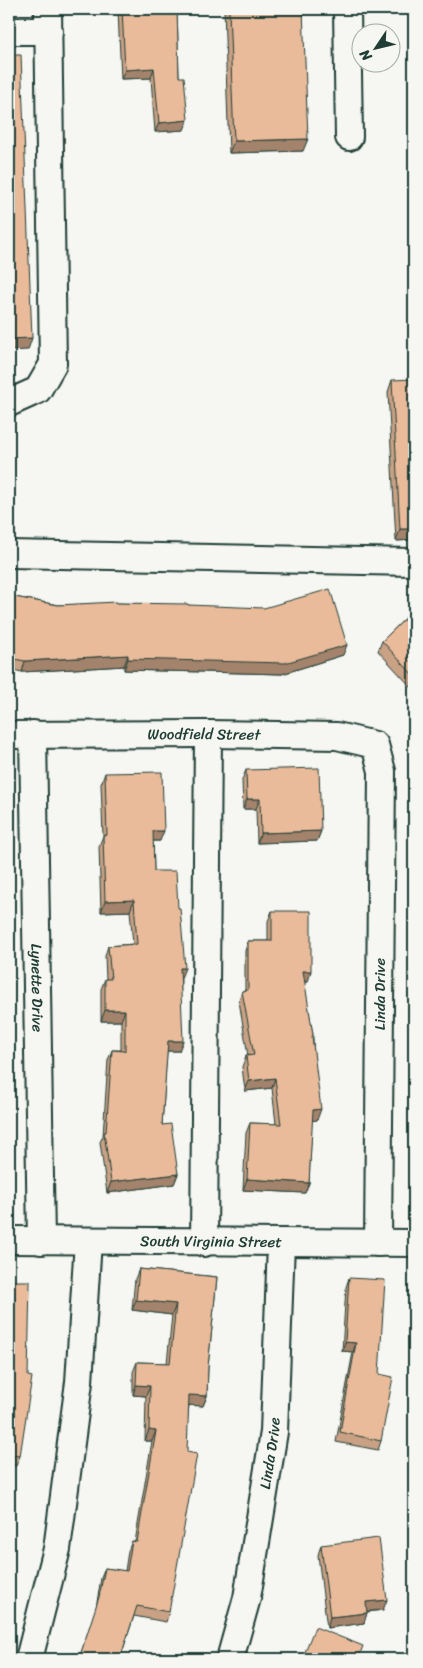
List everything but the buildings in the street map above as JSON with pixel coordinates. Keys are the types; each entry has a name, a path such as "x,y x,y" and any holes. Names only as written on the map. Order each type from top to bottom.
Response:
{"street":[{"path":"347,9 349,137"},
{"path":"9,31 48,20 53,364 38,390 9,403"},
{"path":"9,554 414,562"},
{"name":"Woodfield Street","path":"21,734 337,736 374,745"},
{"name":"Lynette Drive","path":"21,734 41,1241"},
{"path":"204,1243 208,734"},
{"name":"Linda Drive","path":"374,745 382,772 378,1244"},
{"name":"South Virginia Street","path":"9,1240 414,1244"},
{"path":"29,1659 57,1549 79,1382 88,1241"},
{"name":"Linda Drive","path":"230,1659 247,1598 274,1432 281,1243"}]}
